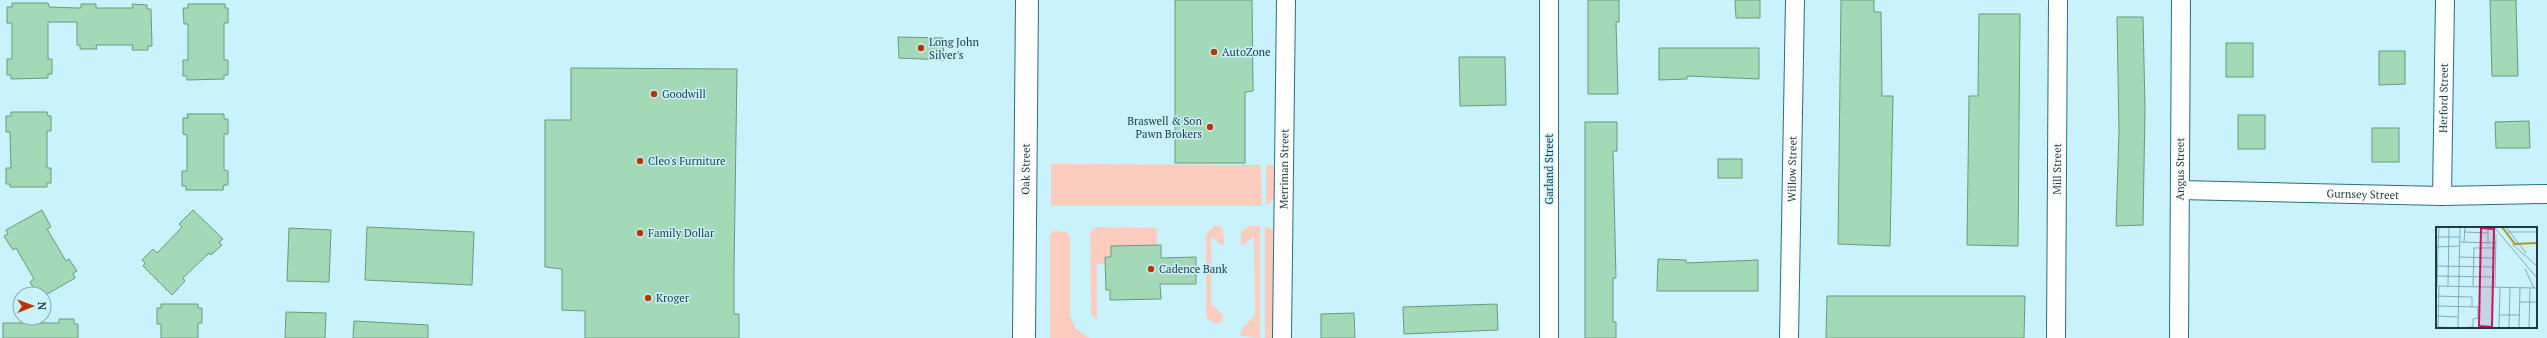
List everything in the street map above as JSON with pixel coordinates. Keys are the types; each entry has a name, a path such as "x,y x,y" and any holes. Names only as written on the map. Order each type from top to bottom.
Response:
{"highway":[{"name":"Oak Street","path":"1024,338 1027,0"}],"street":[{"name":"Merriman Street","path":"1282,338 1286,0"},
{"name":"Garland Street","path":"1548,338 1549,0"},
{"name":"Willow Street","path":"1789,338 1795,0"},
{"name":"Mill Street","path":"2056,338 2058,0"},
{"name":"Angus Street","path":"2179,338 2181,0"},
{"name":"Herford Street","path":"2442,196 2445,0"},
{"name":"Gurnsey Street","path":"2180,190 2442,196 2547,194"}],"shaded area":[{"path":"1051,164 1261,165 1262,206 1051,206"},
{"path":"1266,165 1277,165 1278,188 1277,194 1271,202 1266,205"},
{"path":"1214,226 1220,226 1223,229 1224,244 1222,245 1211,237 1211,304 1223,315 1223,321 1216,324 1207,319 1206,312 1206,235"},
{"path":"1249,226 1260,226 1260,338 1240,336 1242,329 1255,315 1254,236 1243,246 1241,245 1241,231"},
{"path":"1265,226 1275,231 1277,338 1265,338"},
{"path":"1096,227 1157,228 1157,245 1111,246 1111,257 1105,257 1105,264 1097,264 1097,320 1091,314 1090,233"},
{"path":"1055,231 1066,232 1070,236 1070,315 1075,328 1089,338 1050,338 1050,234"}],"building":[{"path":"1175,0 1252,0 1253,91 1245,92 1245,163 1175,163"},
{"path":"1588,0 1619,0 1619,22 1616,22 1618,94 1588,94"},
{"path":"1735,0 1760,0 1760,18 1736,18"},
{"path":"1841,0 1874,0 1874,12 1881,12 1882,96 1893,96 1890,246 1838,244"},
{"path":"2490,0 2516,0 2518,76 2492,76"},
{"path":"12,3 48,3 49,7 77,8 81,8 81,4 96,4 96,8 133,8 132,4 147,5 147,9 151,9 152,46 148,46 148,50 132,50 133,45 96,45 97,49 80,49 80,45 77,45 77,22 48,22 48,59 52,59 52,74 48,74 48,78 11,79 11,75 7,75 7,59 12,59 12,23 7,23 7,7 12,7"},
{"path":"188,4 225,4 225,8 228,8 228,23 224,23 224,60 228,60 228,75 224,75 224,79 187,80 187,76 183,76 183,60 188,60 188,24 184,24 183,8 188,8"},
{"path":"1979,14 2020,14 2018,246 1967,245 1969,96 1978,96"},
{"path":"2117,17 2143,17 2145,108 2143,225 2116,226 2119,132"},
{"name":"Long John Silver's","path":"898,37 943,38 944,60 899,58"},
{"path":"2226,43 2253,43 2253,77 2226,77"},
{"path":"1659,48 1759,48 1759,79 1687,76 1687,79 1659,80"},
{"path":"2379,51 2405,51 2405,84 2379,85"},
{"path":"1459,57 1505,57 1506,105 1460,106"},
{"path":"571,68 737,69 734,314 739,314 739,338 585,338 585,311 562,310 562,269 545,267 545,120 571,120"},
{"path":"11,112 47,112 48,116 51,116 51,131 47,131 47,168 51,168 51,183 47,183 47,187 10,187 10,184 6,184 6,168 11,168 10,132 6,132 6,116 11,116"},
{"path":"187,114 224,114 224,119 228,119 228,134 224,134 224,170 228,171 228,185 224,185 223,190 186,190 186,186 182,186 182,171 187,171 187,135 183,134 183,118 188,118"},
{"path":"2238,115 2265,115 2265,149 2238,149"},
{"path":"2529,121 2530,148 2496,148 2495,122"},
{"path":"1585,122 1617,122 1617,151 1613,151 1616,278 1613,278 1613,322 1616,322 1616,338 1585,338"},
{"path":"2372,128 2399,128 2399,162 2372,162"},
{"path":"1718,159 1742,159 1742,178 1718,178"},
{"path":"42,210 51,227 47,229 66,261 69,259 77,271 73,273 75,278 52,291 52,286 32,286 30,282 34,279 16,248 13,250 4,236 8,234 6,230"},
{"path":"193,210 223,239 219,242 222,245 211,255 209,253 183,278 185,281 172,295 143,266 145,263 142,260 153,249 157,253 182,227 179,224"},
{"path":"367,227 474,232 472,285 365,280"},
{"path":"289,228 331,230 329,282 287,281"},
{"name":"Cadence Bank","path":"1161,245 1161,258 1196,257 1196,284 1160,284 1161,299 1110,300 1110,290 1106,290 1105,257 1111,257 1111,246"},
{"path":"1658,259 1686,260 1686,263 1758,260 1758,291 1657,291"},
{"path":"1827,296 2025,296 2024,338 1826,338"},
{"path":"161,304 198,304 198,308 202,308 202,323 198,323 198,338 161,338 161,324 157,324 157,308 161,308"},
{"path":"1497,304 1498,330 1404,334 1403,307"},
{"path":"286,312 326,313 325,338 285,338"},
{"path":"1354,313 1355,338 1321,338 1321,314"},
{"path":"59,319 74,319 74,324 78,324 78,338 3,338 3,323 12,323 12,326 52,326 52,323 59,323"},
{"path":"354,321 428,325 428,338 353,338"}],"place":[{"name":"Long John Silver's","path":"921,48"},
{"name":"AutoZone","path":"1214,52"},
{"name":"Goodwill","path":"654,94"},
{"name":"Braswell & Son Pawn Brokers","path":"1210,127"},
{"name":"Cleo's Furniture","path":"640,161"},
{"name":"Family Dollar","path":"640,233"},
{"name":"Cadence Bank","path":"1151,269"},
{"name":"Kroger","path":"648,298"}]}
